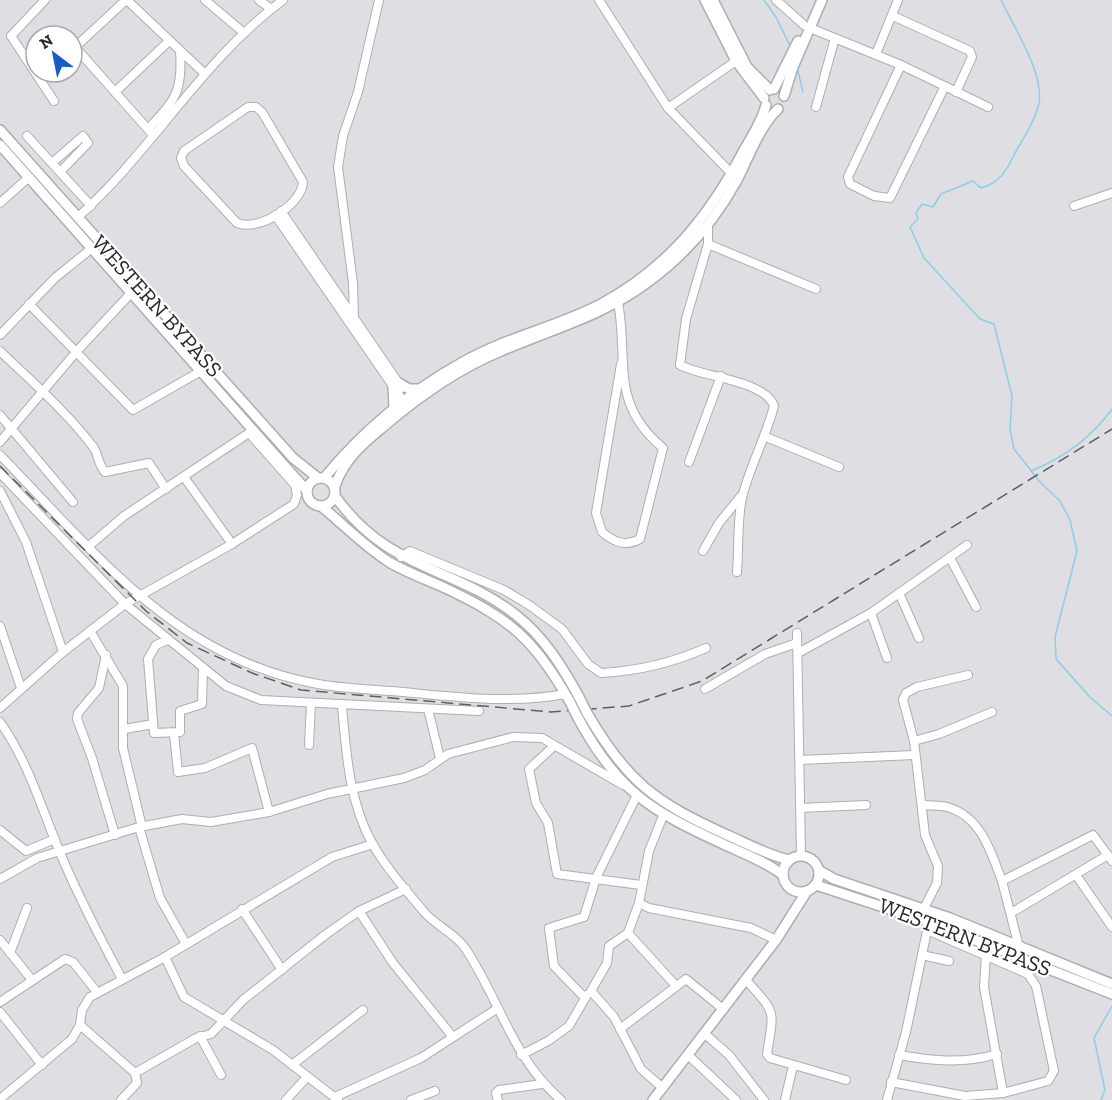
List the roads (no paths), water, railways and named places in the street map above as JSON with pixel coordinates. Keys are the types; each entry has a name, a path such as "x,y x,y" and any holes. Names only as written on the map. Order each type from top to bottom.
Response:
{"main road":[{"path":"705,0 736,61 769,96 784,96"},
{"path":"713,0 747,67 778,109"},
{"path":"807,27 816,0"},
{"path":"321,506 331,502 343,468 354,452 419,389 484,350 600,304 635,282 666,258 716,202 769,96 793,58 822,0"},
{"path":"789,860 681,813 644,790 616,759 587,713 571,698 536,648 510,623 472,601 391,563 362,543 321,506 311,502 307,491 312,481 321,478 349,448 394,408 487,357 582,321 618,302 665,268 708,225 736,181 766,124 784,102 793,58"},
{"name":"WESTERN BYPASS","path":"0,130 293,458 321,478"},
{"name":"WESTERN BYPASS","path":"0,145 132,292 251,432 307,491"},
{"path":"394,408 396,385 419,389"},
{"path":"321,478 335,491 369,535 401,557 491,598 514,613 546,643 578,718 600,755 625,786 663,816 783,875 791,889 792,914"},
{"path":"653,1100 776,940 807,891 816,885 820,871 812,858 801,855 789,860 783,875"},
{"name":"WESTERN BYPASS","path":"820,871 834,879 1020,947 1111,990"},
{"name":"WESTERN BYPASS","path":"816,885 1111,990"},
{"path":"791,889 807,891"}],"street":[{"path":"24,56 11,36 45,0"},
{"path":"84,39 127,0 205,74"},
{"path":"205,0 244,33"},
{"path":"258,0 271,9"},
{"path":"150,132 244,33 283,0"},
{"path":"354,318 353,283 338,167 343,136 358,92 379,0"},
{"path":"599,0 668,108 732,174"},
{"path":"776,0 807,27 901,65 988,107"},
{"path":"876,54 898,0"},
{"path":"893,16 970,51 972,57 956,92"},
{"path":"816,107 835,38"},
{"path":"115,92 169,41"},
{"path":"78,217 91,206 177,94 181,75 180,51"},
{"path":"84,59 150,132"},
{"path":"668,108 736,61"},
{"path":"901,65 848,177 850,184 871,195 890,198 945,86"},
{"path":"43,84 54,101"},
{"path":"256,106 283,144 303,182 299,196 278,213 255,226 237,223 184,166 181,158 184,151 248,107 256,106"},
{"path":"27,136 91,206"},
{"path":"52,163 83,136 88,143 60,172"},
{"path":"0,203 28,177"},
{"path":"1074,206 1112,193"},
{"path":"278,213 354,318 396,385"},
{"path":"278,213 408,401"},
{"path":"708,225 708,244 694,285 678,358 680,364 685,368 721,376 769,396 774,406 766,437 742,495 739,513 737,572"},
{"path":"708,244 816,289"},
{"path":"0,335 28,304 92,248"},
{"path":"0,442 76,351 132,292"},
{"path":"618,302 621,364 629,404 639,421 663,448 640,538 632,543 620,543 602,532 596,513 621,364"},
{"path":"28,304 135,411 201,371"},
{"path":"0,351 94,448 101,468 105,472 149,463 166,489"},
{"path":"689,462 721,376"},
{"path":"0,416 73,502"},
{"path":"0,708 63,652 125,604 232,544 297,500 295,486 251,432 124,516 88,546"},
{"path":"766,437 839,467"},
{"path":"0,455 139,597 186,633 218,651 270,671 312,683 459,697 571,698"},
{"path":"0,473 125,604 226,686 261,700 342,706 479,711"},
{"path":"184,477 232,544"},
{"path":"0,491 26,542 63,652"},
{"path":"703,551 719,523 742,495"},
{"path":"798,653 871,613 968,545"},
{"path":"401,557 406,552 418,554 512,595 562,629 588,664 602,673 640,670 680,659 706,648"},
{"path":"950,558 976,607"},
{"path":"899,593 919,638"},
{"path":"871,613 887,658"},
{"path":"0,626 21,688"},
{"path":"90,632 106,655 123,687 125,729 123,748 141,827 160,898 186,944"},
{"path":"797,633 801,855"},
{"path":"168,640 156,645 148,655 155,734 174,734 180,731 180,711 202,704 203,668"},
{"path":"705,689 765,654 797,643"},
{"path":"106,655 99,688 78,713 77,720 92,758 115,835"},
{"path":"923,910 937,883 938,866 925,835 914,741 903,700 906,693 916,687 968,675"},
{"path":"309,745 311,703"},
{"path":"342,706 353,788 373,844 405,890 431,920 464,946 521,1055 542,1084 557,1098"},
{"path":"428,709 440,758"},
{"path":"914,741 939,734 992,711"},
{"path":"0,723 14,742 28,770 87,916 122,979"},
{"path":"125,729 153,724"},
{"path":"174,734 178,772 205,768 252,748 268,812"},
{"path":"0,879 37,858 141,827 182,819 212,822 268,812 353,788 404,778 425,770 440,758 513,737 536,736 625,786"},
{"path":"554,747 529,769 535,800 548,823 557,874 641,885"},
{"path":"800,760 914,755"},
{"path":"584,998 554,966 549,930 550,927 584,917 596,878 636,796"},
{"path":"801,808 866,805"},
{"path":"923,805 946,807 970,820 988,842 1002,880 1020,947"},
{"path":"521,1055 548,1041 569,1026 584,998 591,992 608,963 609,946 628,933 639,903 649,851 663,816"},
{"path":"0,830 26,851 55,839"},
{"path":"1002,880 1093,835 1110,858 1011,913"},
{"path":"0,1099 72,1039 80,1025 85,1002 97,992 107,990 122,979 165,957 332,857 373,844"},
{"path":"1076,875 1112,927"},
{"path":"135,1073 200,1036 210,1034 243,1000 359,911 405,890"},
{"path":"639,903 649,908 751,928 776,940"},
{"path":"10,953 27,908"},
{"path":"242,909 282,970"},
{"path":"359,911 393,963 453,1037"},
{"path":"887,1100 891,1082 899,1055 928,926 1021,969 1034,980 1053,1060 1053,1077 1048,1081 989,1097 954,1095 891,1082"},
{"path":"628,933 676,986"},
{"path":"0,940 32,980"},
{"path":"986,954 984,987 1003,1093"},
{"path":"922,956 950,961"},
{"path":"165,957 181,994 222,1022 273,1050 337,1099 421,1058 498,1008"},
{"path":"0,1002 61,960 70,960 97,992"},
{"path":"621,1029 686,978 723,1009"},
{"path":"746,980 771,1009 773,1017 767,1054 793,1066 846,1080"},
{"path":"591,992 614,1017 641,1069 663,1088"},
{"path":"292,1065 363,1010"},
{"path":"0,1012 42,1065"},
{"path":"80,1025 135,1073 136,1083 121,1100"},
{"path":"705,1034 729,1055 764,1100"},
{"path":"200,1036 221,1075"},
{"path":"899,1055 952,1061 983,1058 997,1054"},
{"path":"688,1055 736,1100"},
{"path":"785,1100 793,1066"},
{"path":"286,1100 307,1077"},
{"path":"498,1100 496,1093 499,1090 542,1084"},
{"path":"411,1100 435,1091"}],"waterway":[{"path":"764,0 776,17 791,48"},
{"path":"1001,0 1033,64 1039,91 1039,103 1035,116 1009,165 998,179 981,188 973,181 941,194 933,207 922,204 916,213 918,219 910,227 924,258 980,319 994,324 1012,396 1010,429 1014,449 1040,482 1060,501 1070,520 1077,551 1055,637 1056,659 1090,697 1112,716"},
{"path":"797,67 803,92"},
{"path":"1031,471 1076,446 1112,409"},
{"path":"1101,1100 1105,1090 1094,1038 1112,1006"}],"railway":[{"path":"0,466 146,611 187,643 252,673 301,690 551,712 629,706 702,681 1112,429"}]}
